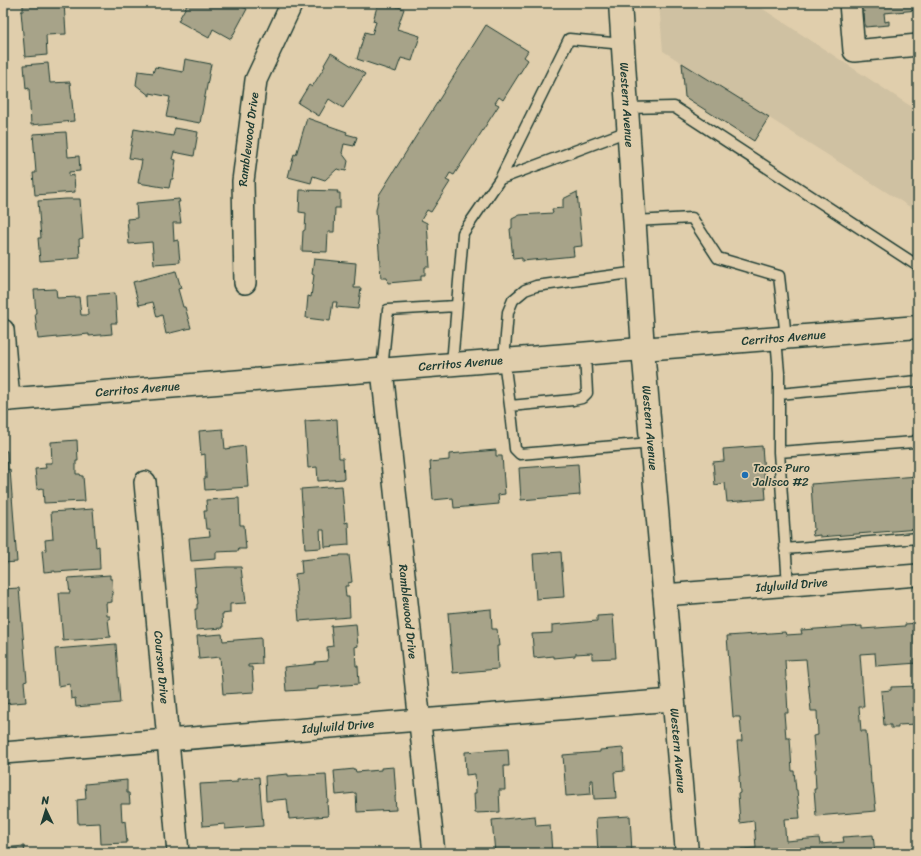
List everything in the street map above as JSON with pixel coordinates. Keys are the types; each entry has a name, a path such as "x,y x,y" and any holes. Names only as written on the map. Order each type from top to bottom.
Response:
{"main road":[{"name":"Western Avenue","path":"620,3 643,349 687,853"},
{"name":"Cerritos Avenue","path":"6,400 918,327"}],"street":[{"name":"Ramblewood Drive","path":"245,283 243,181 256,80 292,3"},
{"path":"850,3 854,50 918,45"},
{"path":"3,330 6,400"},
{"name":"Ramblewood Drive","path":"382,370 434,853"},
{"name":"Courson Drive","path":"145,482 178,853"},
{"name":"Idylwild Drive","path":"664,595 918,575"},
{"name":"Idylwild Drive","path":"3,753 673,700"}],"lane":[{"path":"452,364 463,233 500,179 569,39 623,44"},
{"path":"627,108 674,107 918,266"},
{"path":"500,179 628,131"},
{"path":"634,221 692,218 718,258 779,276 781,338 779,452 788,586"},
{"path":"638,272 536,286 525,290 513,300 508,312 504,360 515,449 520,454 651,443"},
{"path":"382,370 388,310 456,306"},
{"path":"510,406 582,398 587,393 585,354"},
{"path":"779,394 918,381"},
{"path":"779,452 914,442 918,439"},
{"path":"785,549 918,538"}],"shaded area":[{"path":"659,3 754,3 918,111 918,212 663,51"}],"building":[{"path":"23,3 64,3 66,34 46,35 47,55 25,57 21,11 23,11"},
{"path":"188,3 238,3 237,4 247,9 231,39 213,29 209,38 178,21"},
{"path":"378,3 386,3 404,9 397,29 420,36 412,61 401,58 396,72 357,59 365,32 372,34 376,22 373,21"},
{"path":"859,3 918,3 918,10 884,13 885,22 889,21 889,25 865,27 864,11 859,12"},
{"path":"486,25 528,51 524,57 528,60 503,100 499,97 495,103 499,105 454,175 450,173 446,180 450,182 431,212 427,210 421,220 427,223 430,267 425,267 425,275 421,275 421,280 388,283 387,278 381,278 376,210 379,195"},
{"path":"331,53 365,74 343,108 329,99 319,116 298,103 309,85 312,87"},
{"path":"185,59 211,64 200,123 166,117 170,97 150,93 150,96 136,85 138,71 153,73 155,67 183,72"},
{"path":"48,63 50,83 70,82 74,121 31,125 29,88 26,89 24,65"},
{"path":"682,63 769,117 754,141 685,97"},
{"path":"307,118 357,137 354,146 344,144 342,153 348,161 346,171 337,169 325,180 313,176 311,183 288,177 294,154 296,155"},
{"path":"175,128 198,132 194,156 174,152 172,159 176,160 173,179 171,179 169,188 138,183 142,160 129,158 134,129 173,136"},
{"path":"66,132 68,157 79,156 80,171 69,172 69,176 74,175 75,192 35,195 33,173 36,173 33,134"},
{"path":"300,190 338,191 337,193 340,193 340,208 335,208 334,232 328,232 327,252 302,251 306,213 299,212"},
{"path":"577,192 582,246 573,247 574,256 522,261 522,258 513,259 510,229 512,228 512,219 520,215 553,213 552,209 563,208 563,199"},
{"path":"80,199 83,238 79,239 80,258 40,261 38,238 41,238 38,201"},
{"path":"179,199 180,202 178,202 181,223 173,223 174,241 178,240 180,262 154,264 152,242 129,244 127,219 137,218 136,203"},
{"path":"314,259 356,263 354,288 361,288 358,309 336,307 337,302 333,302 330,321 306,318 308,296 311,297 314,275 312,274"},
{"path":"176,271 181,288 178,289 191,328 166,334 162,315 157,317 153,302 139,305 133,282"},
{"path":"56,289 57,298 79,297 81,315 88,315 87,295 115,293 117,323 111,323 112,334 89,336 89,334 38,339 34,290"},
{"path":"337,419 339,458 343,458 344,479 318,481 317,467 308,468 305,421"},
{"path":"223,429 225,449 245,446 248,487 205,490 205,454 201,455 199,431"},
{"path":"77,440 78,461 76,461 76,474 83,476 85,501 44,503 43,488 37,489 35,469 46,468 45,463 52,463 51,442"},
{"path":"762,446 766,499 727,502 725,483 715,485 713,462 724,461 723,449"},
{"path":"496,450 496,456 502,456 505,494 498,495 499,504 454,508 453,498 433,500 430,462 449,460 449,454"},
{"path":"3,451 7,451 8,470 10,469 17,562 3,563"},
{"path":"578,464 580,495 521,500 519,468"},
{"path":"918,476 918,529 820,537 820,535 813,536 812,531 814,530 811,484"},
{"path":"342,486 345,523 348,522 349,545 325,547 324,530 320,530 321,548 305,549 301,489"},
{"path":"239,498 240,525 244,525 246,549 238,549 239,551 216,552 216,559 191,561 189,538 210,536 209,529 206,529 204,511 207,511 206,500"},
{"path":"93,509 96,547 99,546 100,569 44,572 42,551 46,550 45,540 53,539 51,512"},
{"path":"561,552 564,597 536,599 533,554"},
{"path":"349,555 352,582 348,583 348,586 345,586 346,597 349,597 350,617 299,621 295,574 302,573 301,560"},
{"path":"241,567 246,603 230,604 230,613 222,614 223,628 196,630 195,609 197,609 198,604 194,569"},
{"path":"110,575 110,579 112,579 112,602 106,603 107,616 110,616 110,619 108,619 111,637 63,641 59,593 70,593 68,578"},
{"path":"19,588 27,681 24,682 26,702 3,704 3,589"},
{"path":"491,609 492,629 497,629 499,646 497,646 498,669 453,673 448,613"},
{"path":"613,615 616,658 592,659 592,653 575,654 575,656 554,658 554,656 534,658 532,634 552,633 552,625 597,621 597,616"},
{"path":"918,623 918,663 876,666 875,653 860,654 864,707 859,707 861,731 866,731 871,784 873,784 876,811 816,816 814,789 816,789 816,769 813,736 818,735 817,711 811,711 806,659 785,660 788,713 784,713 786,738 790,738 792,771 794,771 800,818 784,819 786,841 819,838 820,844 844,842 843,837 873,835 875,853 741,853 741,849 756,848 754,821 740,823 738,794 740,793 740,776 737,741 742,741 740,717 733,717 727,636 785,632 786,635 802,634 801,630 862,626 862,629 905,626 905,624"},
{"path":"356,624 358,646 355,647 359,684 286,691 284,667 315,664 315,662 328,661 327,647 333,646 331,626"},
{"path":"222,634 223,641 261,638 262,664 248,665 248,667 252,667 254,692 223,694 220,657 199,659 197,636"},
{"path":"116,644 120,703 76,707 75,698 71,699 70,684 58,686 55,649"},
{"path":"918,686 918,724 898,725 898,728 891,728 891,725 884,725 881,691 891,690 891,687"},
{"path":"623,748 624,771 614,772 616,798 594,799 593,780 590,780 591,794 566,796 563,755 600,752 600,750"},
{"path":"508,749 509,766 504,766 505,790 499,790 500,812 475,813 475,774 466,775 465,752"},
{"path":"394,767 396,810 357,812 356,793 336,795 334,771 355,769 356,772 381,770 381,768"},
{"path":"288,774 288,776 326,774 328,816 289,819 287,799 266,801 265,776"},
{"path":"259,777 263,826 225,829 225,824 203,826 200,784 237,782 237,779"},
{"path":"127,780 127,793 129,793 130,804 121,804 122,822 125,821 127,843 101,844 100,823 78,824 77,800 86,799 85,784"},
{"path":"535,816 536,826 550,825 552,853 495,853 492,820"},
{"path":"630,816 632,853 598,853 596,818"},
{"path":"24,846 25,853 3,853 3,848"},
{"path":"117,850 117,853 80,852 98,852"},
{"path":"361,851 362,853 330,853"}],"place":[{"name":"Tacos Puro Jalisco #2","path":"745,475"}]}
